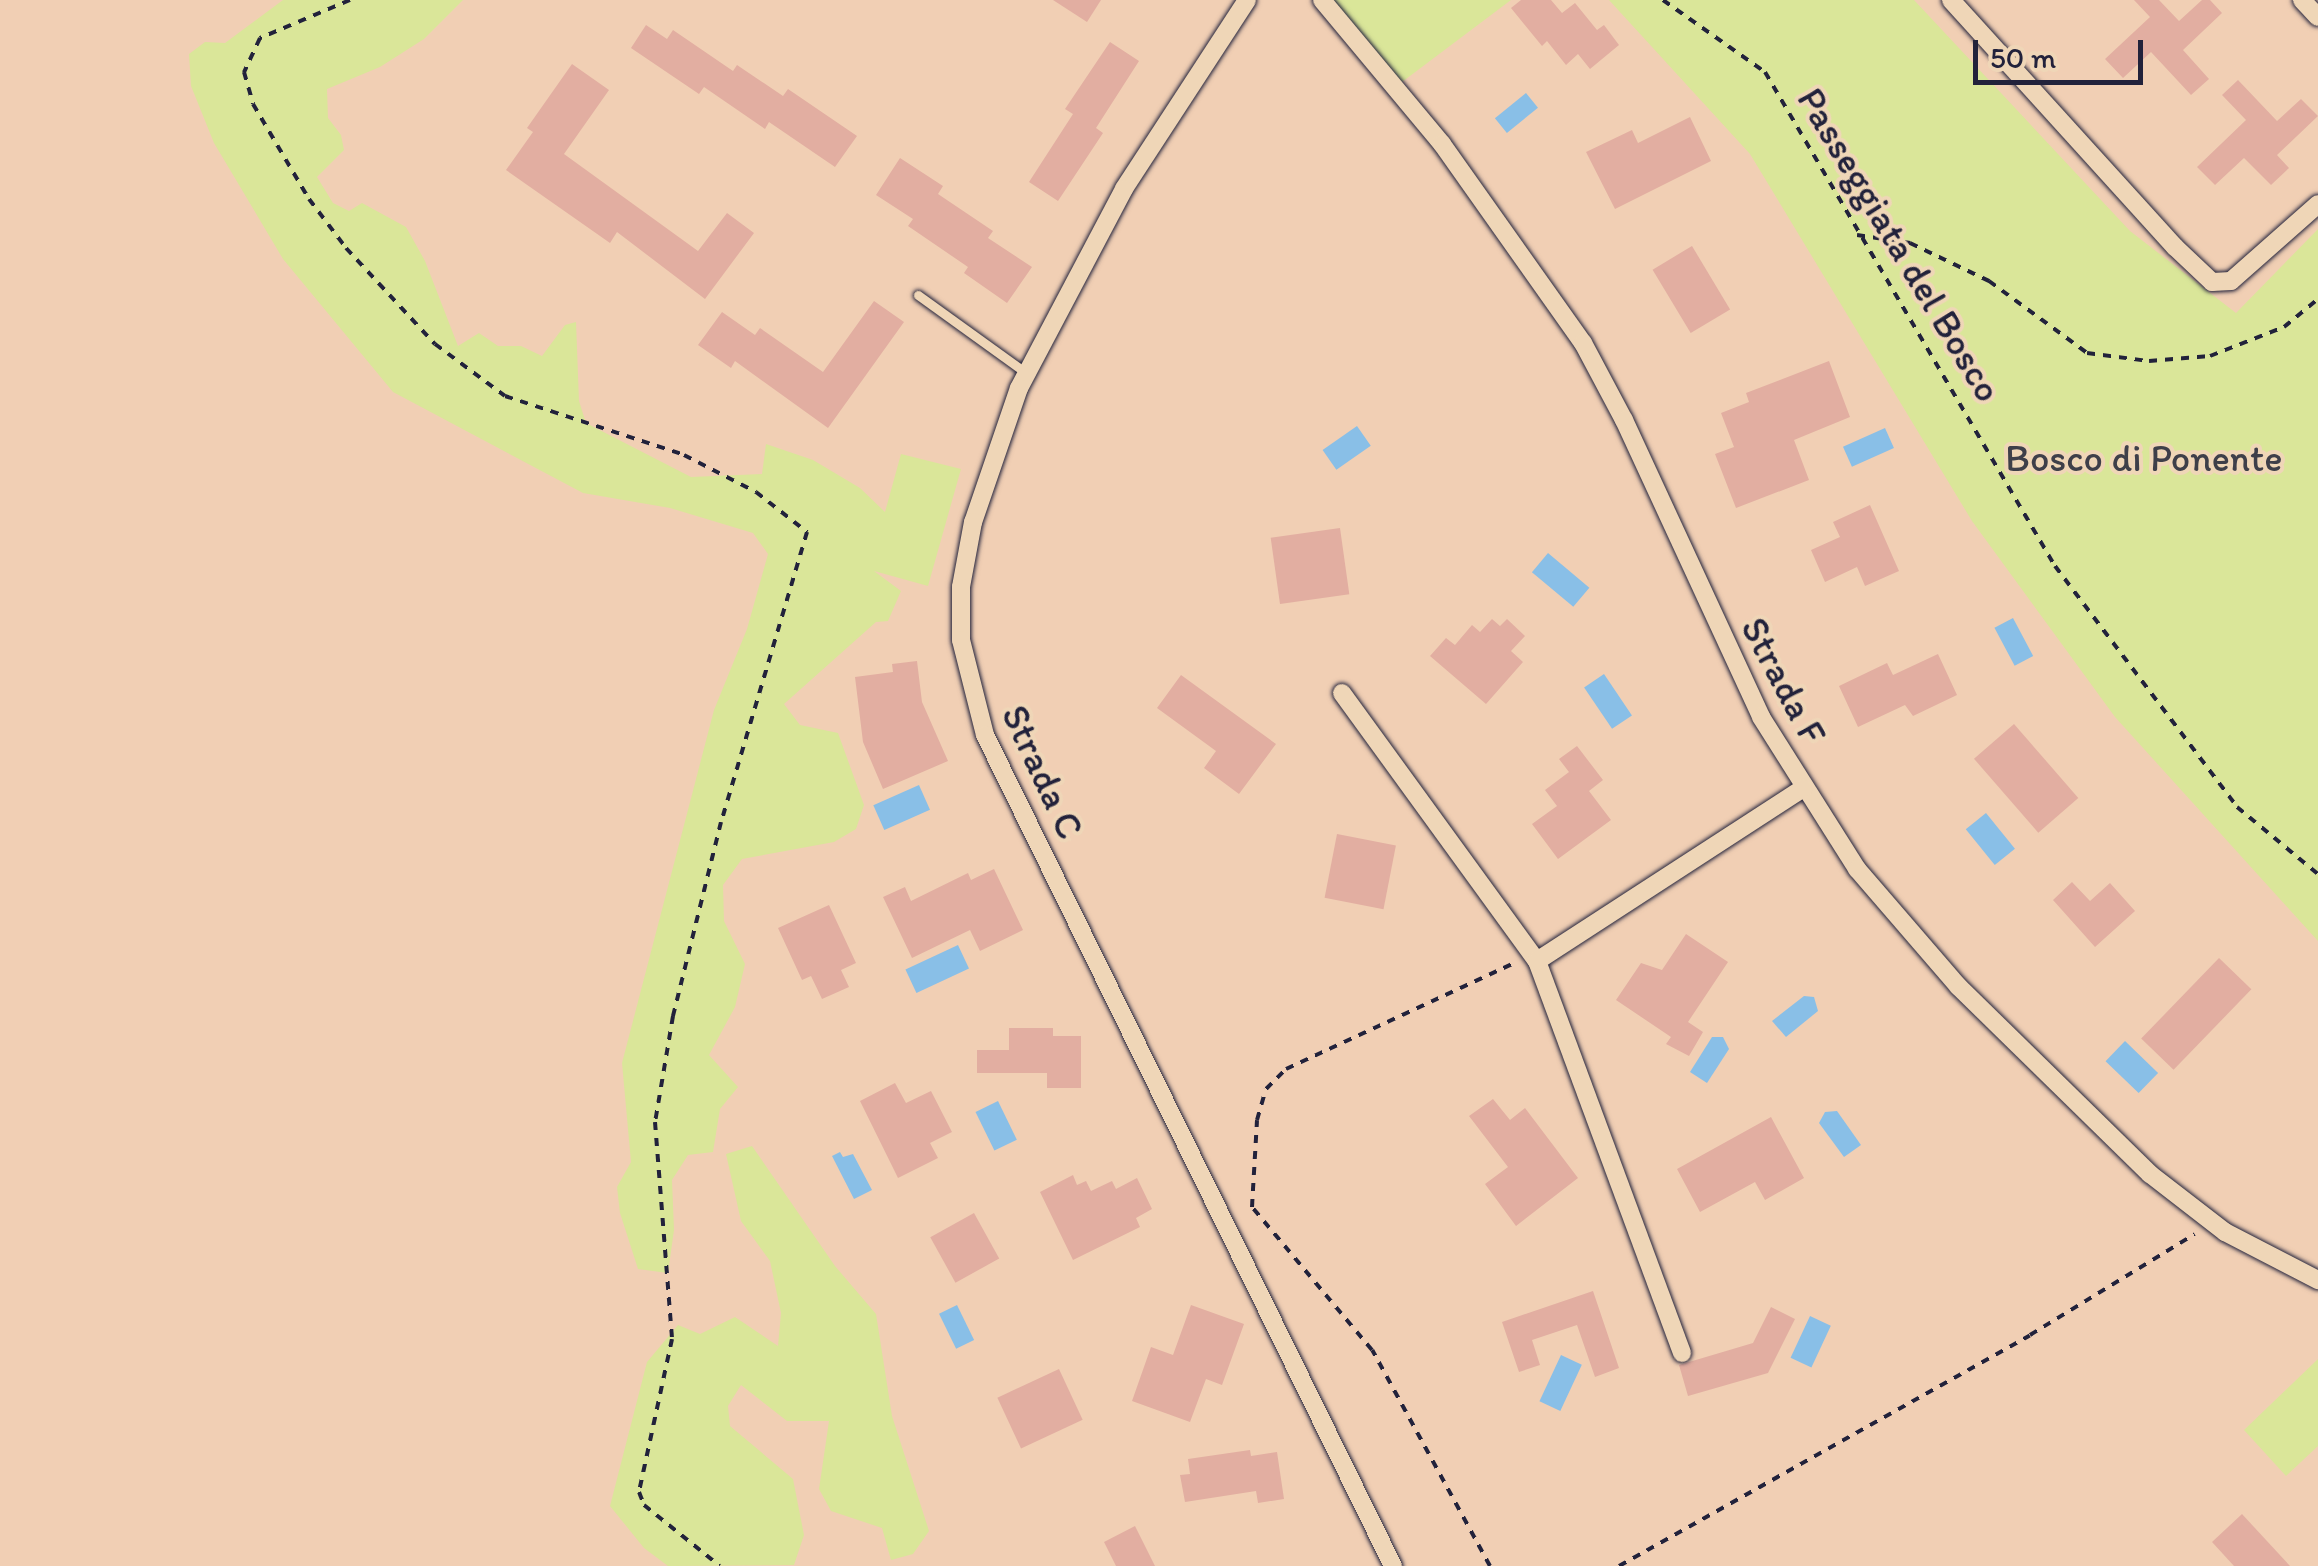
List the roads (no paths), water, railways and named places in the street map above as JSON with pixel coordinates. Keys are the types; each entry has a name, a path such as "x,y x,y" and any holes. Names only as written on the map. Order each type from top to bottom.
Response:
{"street":[{"name":"Strada C","path":"1247,0 1124,189 1026,373 988,470 965,555 960,622 972,697 985,735 1393,1566"},
{"name":"Strada F","path":"1322,0 1442,144 1583,343 1624,420 1746,687 1803,788 1848,857 1916,942 2150,1174 2206,1219 2318,1280"},
{"path":"1951,0 2174,247 2212,282 2221,284 2235,278 2318,204"},
{"path":"2302,0 2318,16"},
{"path":"1342,693 1537,961 1682,1354"},
{"path":"1537,961 1803,788"}],"lane":[{"path":"918,295 1026,373"}],"water":[{"path":"1526,93 1538,108 1507,133 1495,118"},
{"path":"1357,426 1371,446 1336,470 1323,450"},
{"path":"1885,428 1894,448 1852,467 1843,447"},
{"path":"1548,553 1589,588 1573,607 1532,572"},
{"path":"2013,618 2033,656 2015,666 1994,628"},
{"path":"1604,674 1632,715 1612,729 1584,687"},
{"path":"919,785 930,810 884,830 873,805"},
{"path":"1986,813 2015,849 1995,865 1966,829"},
{"path":"958,945 969,969 916,993 905,970"},
{"path":"1804,996 1814,997 1818,1011 1786,1037 1772,1021"},
{"path":"1712,1037 1723,1037 1729,1049 1707,1083 1690,1072"},
{"path":"2125,1041 2158,1073 2139,1093 2106,1061"},
{"path":"998,1101 1017,1140 994,1151 976,1112"},
{"path":"1837,1111 1861,1145 1844,1157 1819,1123 1825,1112"},
{"path":"840,1152 843,1157 853,1154 872,1190 854,1199 832,1156"},
{"path":"957,1305 974,1340 956,1349 939,1314"},
{"path":"1810,1316 1831,1326 1811,1367 1791,1358"},
{"path":"1561,1355 1582,1365 1560,1411 1539,1401"}],"park label":[{"name":"Bosco di Ponente","path":"2144,459"}]}
